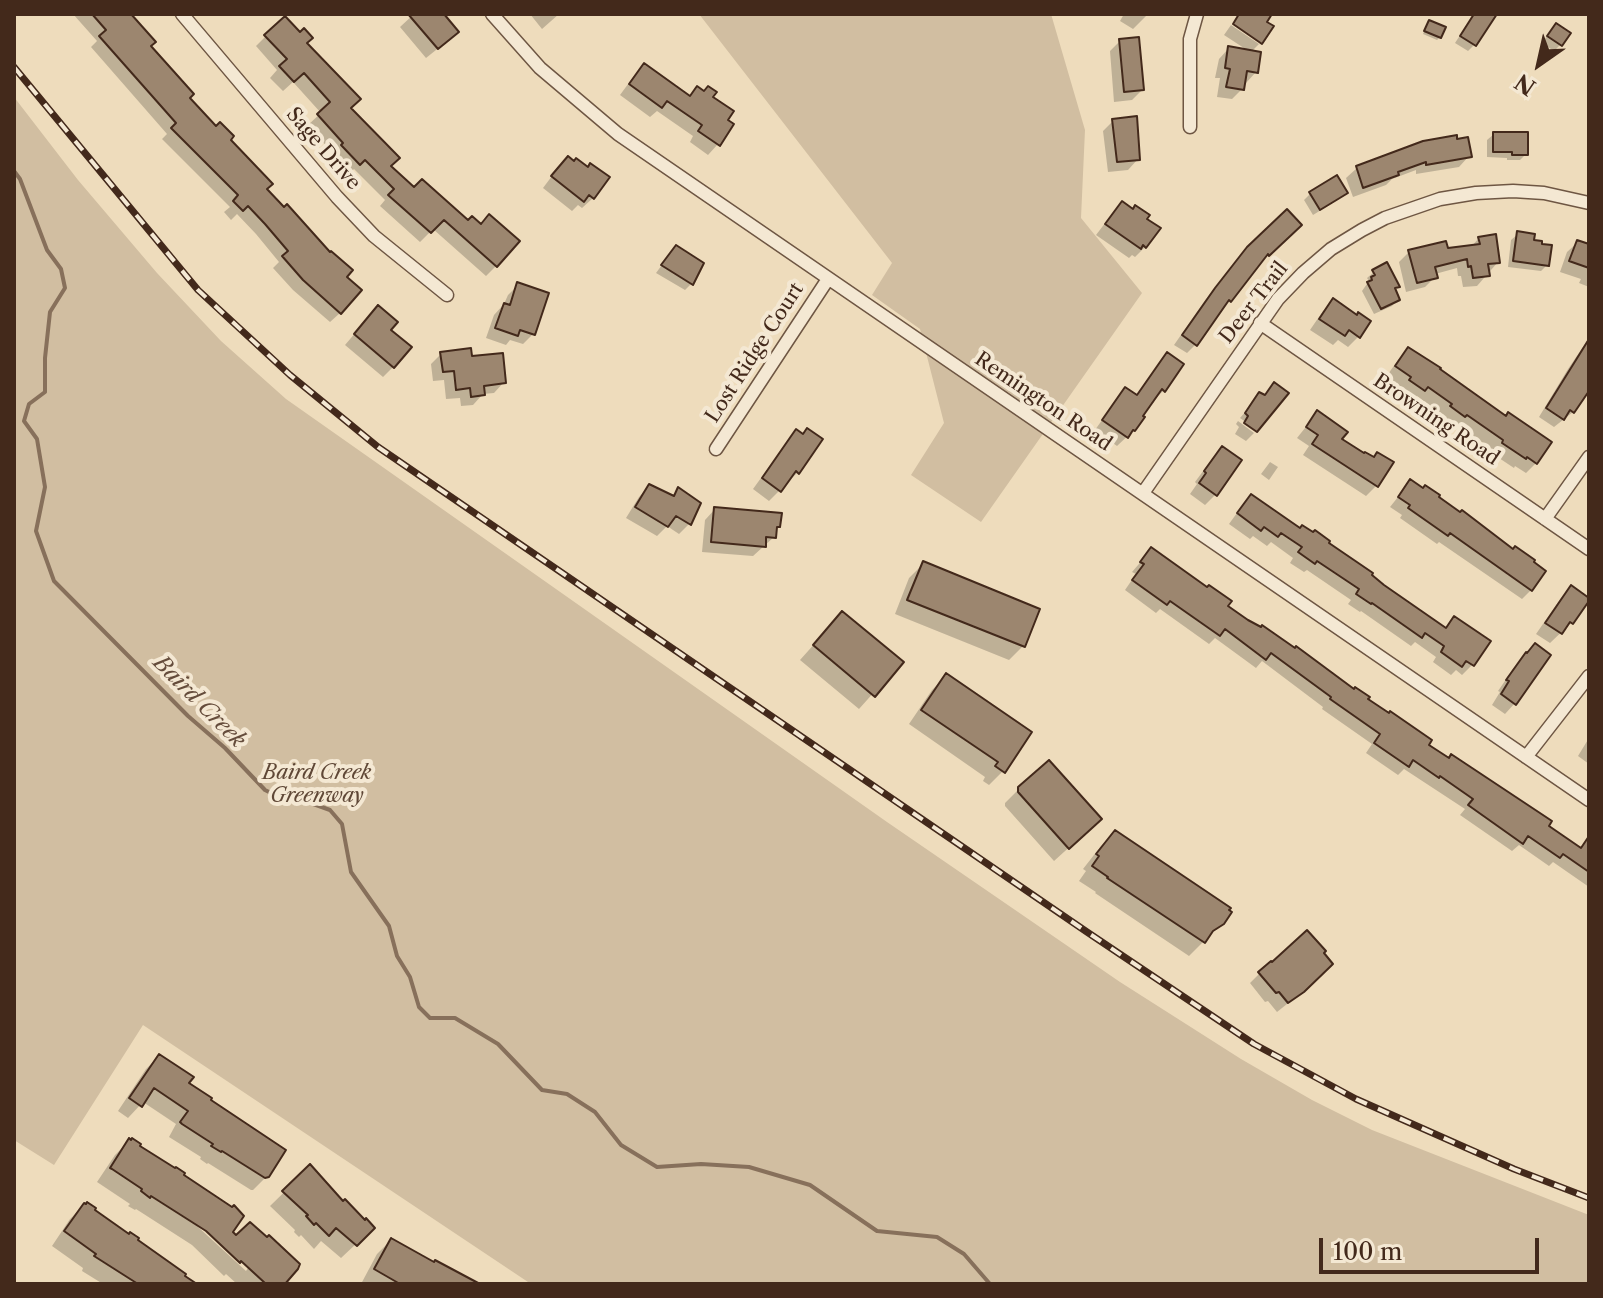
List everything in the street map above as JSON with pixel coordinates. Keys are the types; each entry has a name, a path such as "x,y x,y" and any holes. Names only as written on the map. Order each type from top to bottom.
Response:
{"street":[{"name":"Sage Drive","path":"182,14 374,236 447,295"},
{"name":"Remington Road","path":"492,14 540,68 618,134 1589,800"},
{"path":"1190,127 1190,39 1197,14"},
{"name":"Deer Trail","path":"1143,493 1278,299 1331,249 1362,230 1415,206 1440,199 1513,191 1544,193 1589,203"},
{"name":"Lost Ridge Court","path":"716,449 828,279"},
{"name":"Browning Road","path":"1260,323 1589,549"},
{"path":"1545,519 1589,457"},
{"path":"1526,757 1589,676"}],"green space":[{"path":"699,14 1051,14 1085,130 1081,218 1142,293 981,522 911,475 944,423 920,329 872,295 892,263"},
{"name":"Baird Creek Greenway","path":"14,97 78,180 157,273 221,341 286,399 887,822 1120,982 1241,1059 1372,1130 1589,1215 1589,1284 531,1284 143,1025 54,1165 14,1140"}],"building":[{"path":"92,14 131,14 156,42 151,46 194,94 190,98 216,126 220,122 234,136 231,140 273,184 267,189 284,207 287,204 330,252 353,270 347,277 362,290 341,314 303,280 282,256 288,251 265,224 248,206 243,211 233,201 238,195 171,128 176,123 99,36 106,30"},
{"path":"408,14 444,14 459,32 438,49"},
{"path":"1239,14 1272,14 1267,22 1274,26 1262,44 1233,24"},
{"path":"1474,14 1497,14 1476,46 1460,36"},
{"path":"285,16 300,32 304,28 313,38 307,43 361,99 351,108 400,158 391,166 414,187 422,179 468,220 472,216 481,224 489,214 520,241 497,267 444,220 431,233 388,195 394,189 365,160 360,165 341,145 343,143 317,114 330,102 304,73 294,82 279,66 287,59 264,35"},
{"path":"1429,20 1446,27 1441,38 1424,31"},
{"path":"1556,23 1571,33 1562,46 1547,36"},
{"path":"1139,37 1144,90 1124,92 1119,39"},
{"path":"1228,46 1261,52 1258,73 1247,71 1244,90 1226,87 1230,69 1225,68"},
{"path":"644,63 690,96 697,86 704,91 708,86 717,92 713,97 734,111 728,120 734,124 720,146 698,131 702,125 667,101 662,108 629,84"},
{"path":"1137,116 1140,160 1117,162 1112,119"},
{"path":"1493,132 1528,132 1528,155 1493,152"},
{"path":"1457,135 1457,139 1468,137 1472,157 1426,165 1426,162 1363,188 1356,166 1423,141"},
{"path":"568,156 588,167 590,163 610,177 594,199 589,195 584,202 551,176"},
{"path":"1337,175 1348,193 1320,210 1309,192"},
{"path":"1122,201 1150,215 1147,219 1161,228 1146,248 1143,245 1141,249 1105,224"},
{"path":"1287,209 1302,225 1268,254 1231,302 1229,300 1197,346 1182,335 1247,247"},
{"path":"1517,231 1535,234 1534,240 1552,245 1549,266 1513,261"},
{"path":"1496,234 1500,263 1488,264 1490,276 1473,278 1467,259 1435,267 1438,278 1417,283 1408,250 1446,241 1448,248 1480,244 1478,237"},
{"path":"1577,240 1589,244 1589,268 1569,261"},
{"path":"676,245 704,263 693,285 661,265"},
{"path":"1387,262 1400,287 1395,288 1400,300 1381,309 1367,282 1375,275 1372,270"},
{"path":"517,282 549,293 535,335 520,330 518,336 495,328 504,303 510,305"},
{"path":"1333,298 1371,321 1360,338 1349,330 1345,336 1319,319"},
{"path":"378,305 398,322 391,330 412,347 394,368 354,334"},
{"path":"1589,339 1589,391 1574,413 1570,410 1564,420 1546,408"},
{"path":"1408,347 1506,416 1508,412 1552,442 1537,464 1502,443 1503,440 1467,415 1465,417 1428,387 1425,391 1409,380 1411,377 1395,366"},
{"path":"471,348 472,356 503,353 506,383 484,386 485,395 471,397 470,388 456,390 454,371 443,372 440,352"},
{"path":"1167,352 1184,364 1165,392 1162,389 1128,438 1102,420 1125,387 1137,395"},
{"path":"1274,382 1289,393 1257,432 1244,423 1248,416 1245,413 1259,392 1265,395"},
{"path":"1317,410 1348,432 1342,439 1364,453 1374,457 1377,452 1394,462 1378,487 1312,444 1318,435 1306,427"},
{"path":"807,428 823,439 799,474 796,471 781,492 762,478 796,429 803,434"},
{"path":"1222,446 1242,460 1217,496 1199,483"},
{"path":"1410,479 1423,488 1425,485 1513,549 1515,546 1535,560 1546,571 1532,591 1450,533 1448,536 1408,508 1410,505 1398,497"},
{"path":"649,484 674,496 678,487 701,503 691,525 676,516 668,527 635,507"},
{"path":"1251,494 1300,528 1302,525 1313,532 1315,530 1373,573 1384,585 1446,628 1454,616 1491,641 1474,666 1466,661 1462,667 1441,652 1444,646 1425,633 1422,638 1356,594 1359,589 1298,552 1302,547 1281,533 1278,537 1264,527 1261,531 1237,513"},
{"path":"714,507 782,513 776,538 766,537 766,547 711,542"},
{"path":"1151,547 1232,601 1228,606 1248,620 1296,646 1354,689 1370,697 1368,699 1432,740 1429,745 1449,758 1451,754 1552,821 1549,826 1581,848 1589,836 1589,872 1563,854 1560,858 1528,836 1523,844 1468,805 1473,799 1440,776 1413,760 1409,767 1374,743 1380,734 1271,653 1266,660 1225,629 1220,636 1170,601 1167,605 1132,580 1144,564 1140,562"},
{"path":"923,561 1040,609 1025,647 907,600"},
{"path":"1571,585 1589,601 1562,634 1545,623"},
{"path":"842,611 904,662 875,697 813,645"},
{"path":"1535,643 1551,655 1516,705 1501,694 1509,681 1506,680"},
{"path":"946,673 1032,732 1005,773 995,766 998,762 921,710"},
{"path":"1049,760 1102,819 1069,849 1018,792 1018,787"},
{"path":"1115,830 1231,908 1229,910 1232,912 1224,924 1213,931 1205,943 1092,866 1099,856 1096,854"},
{"path":"1307,930 1333,964 1288,1003 1258,972"},
{"path":"159,1054 194,1077 189,1083 211,1100 286,1150 269,1177 265,1178 211,1146 213,1144 182,1124 180,1122 188,1111 154,1088 142,1107 129,1098"},
{"path":"129,1138 232,1207 234,1205 244,1216 233,1232 236,1235 250,1222 300,1264 298,1269 285,1284 266,1284 206,1231 150,1198 110,1168"},
{"path":"310,1164 343,1201 345,1199 375,1228 357,1246 336,1228 329,1236 316,1223 314,1225 308,1215 282,1191"},
{"path":"87,1202 197,1284 138,1284 94,1256 96,1254 64,1231"},
{"path":"391,1238 480,1284 400,1284 374,1269"}],"waterway":[{"name":"Baird Creek","path":"14,171 20,179 47,250 61,269 65,288 50,312 45,392 29,404 24,421 37,439 45,487 36,531 54,581 265,790 281,798 305,801 330,810 342,824 351,872 389,926 397,956 410,977 419,1007 430,1018 455,1018 498,1044 542,1090 567,1094 595,1112 621,1145 657,1167 701,1164 749,1167 810,1185 877,1231 937,1237 964,1254 990,1284"}],"railway":[{"path":"14,67 198,290 290,375 378,447 1254,1044 1356,1099 1514,1169 1589,1198"}]}
